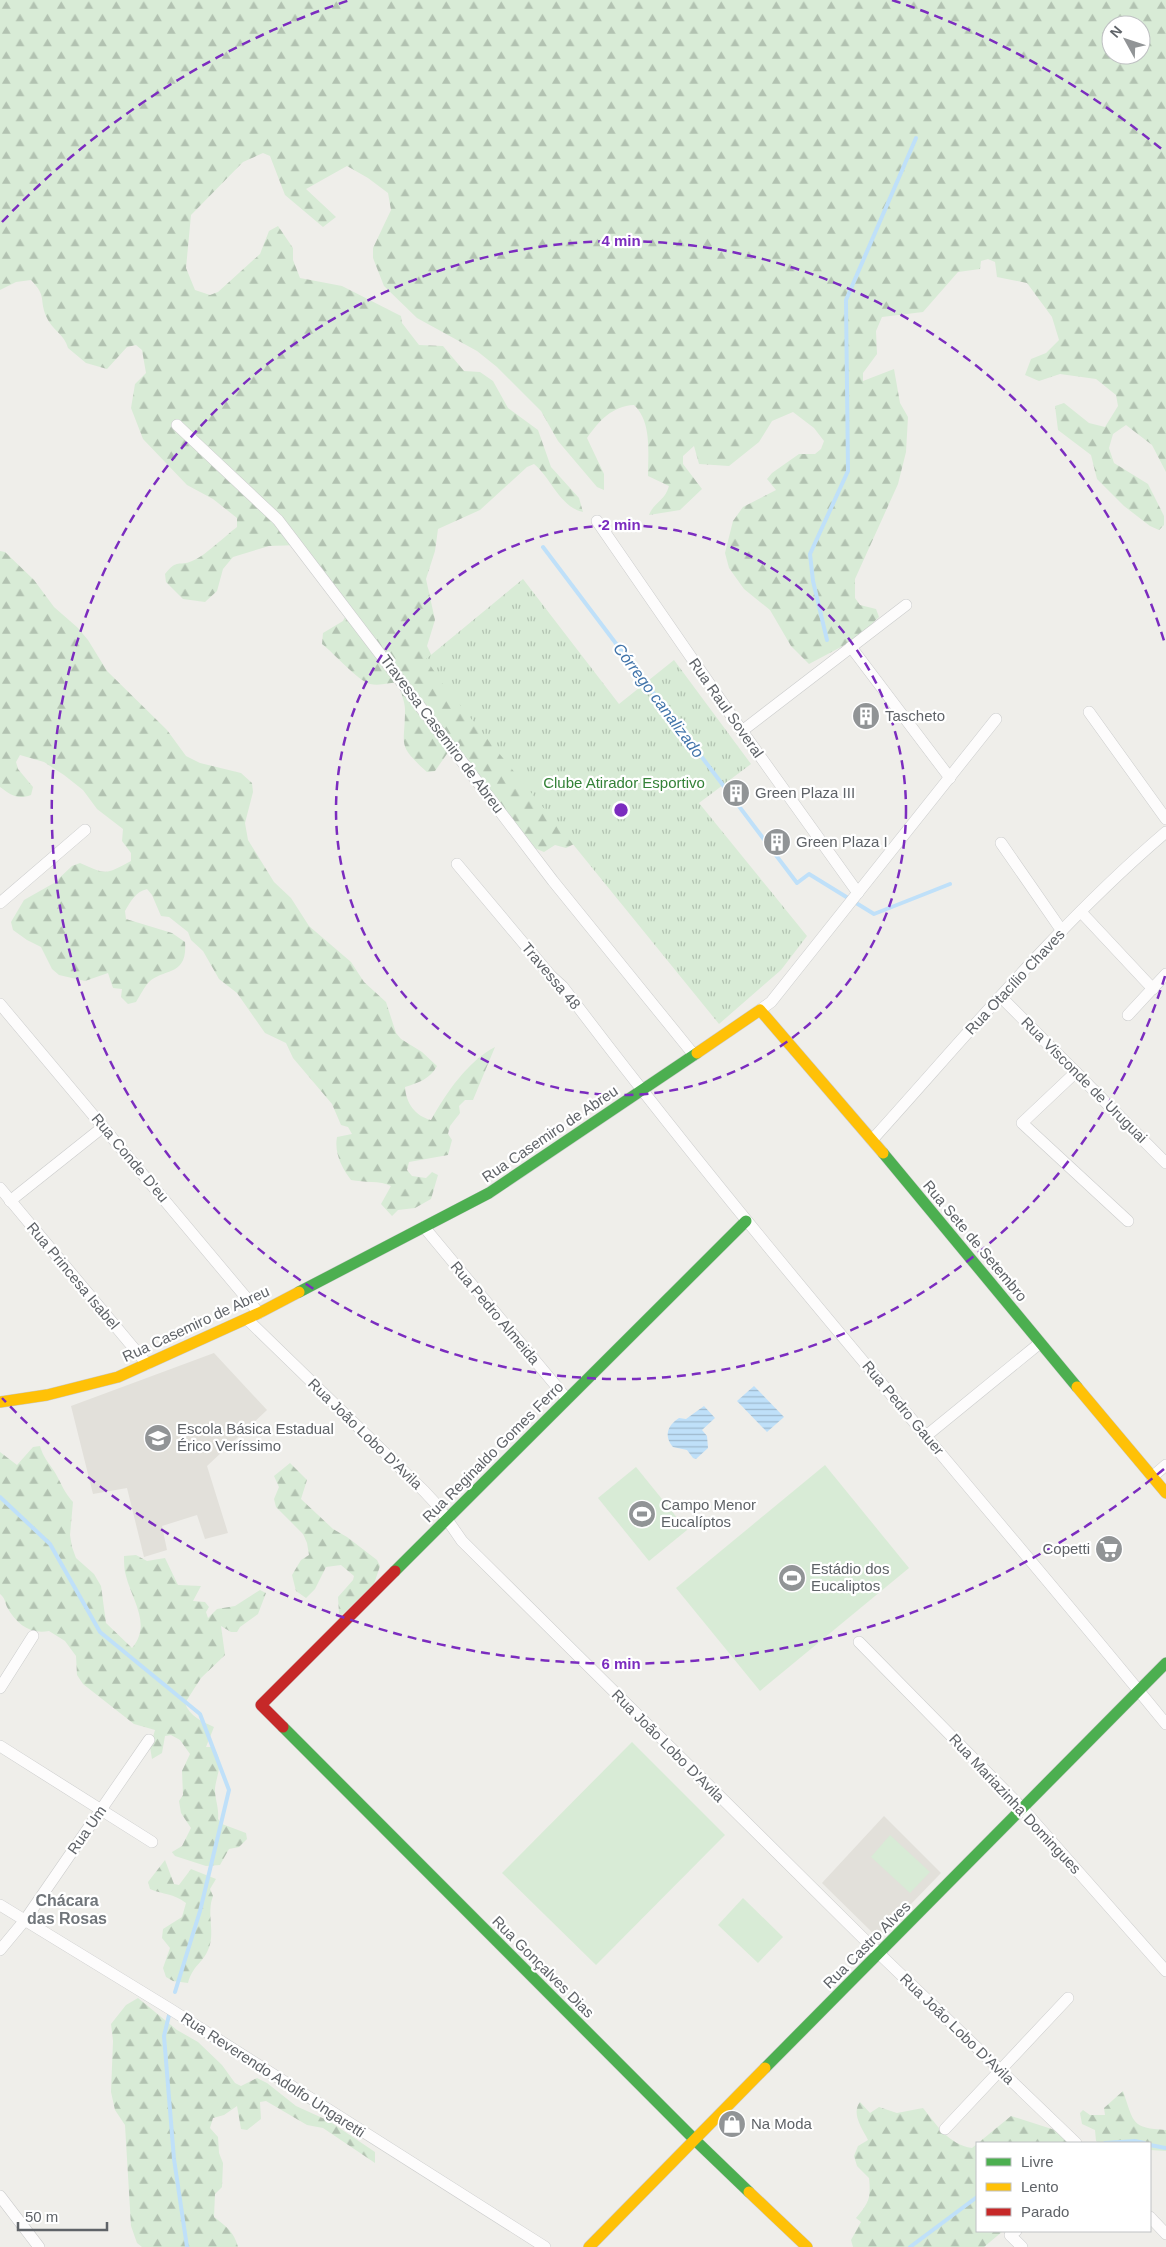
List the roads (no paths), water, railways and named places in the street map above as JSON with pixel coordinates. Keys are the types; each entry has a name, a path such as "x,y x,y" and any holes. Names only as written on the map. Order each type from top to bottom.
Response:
{"street":[{"name":"Travessa Casemiro de Abreu","path":"177,425 278,520 553,881 694,1055"},
{"name":"Rua Raul Soveral","path":"597,520 742,731 858,893"},
{"path":"742,731 906,605"},
{"path":"851,647 950,778"},
{"path":"1088,712 1166,819"},
{"name":"Rua Casemiro de Abreu","path":"0,1402 47,1395 118,1377 259,1313 489,1193 760,1010 770,1002 996,719"},
{"path":"0,903 85,830"},
{"name":"Rua Otacílio Chaves","path":"872,1140 1062,931 1138,856 1166,832"},
{"path":"1001,843 1062,931"},
{"name":"Travessa 48","path":"457,864 563,987 641,1091"},
{"path":"1081,912 1153,988"},
{"path":"1128,1015 1166,974"},
{"name":"Rua Visconde de Uruguai","path":"1001,997 1166,1163"},
{"name":"Rua Conde D'eu","path":"0,1004 259,1313"},
{"name":"Rua Sete de Setembro","path":"760,1010 872,1140 1166,1493"},
{"path":"1076,1072 1022,1123 1128,1221"},
{"name":"Rua Pedro Gauer","path":"641,1091 746,1220 1166,1724"},
{"path":"10,1200 103,1127"},
{"name":"Rua Princesa Isabel","path":"0,1188 147,1364"},
{"name":"Rua Reginaldo Gomes Ferro","path":"261,1705 746,1220"},
{"name":"Rua Pedro Almeida","path":"424,1227 567,1399"},
{"name":"Rua João Lobo D'Avila","path":"246,1319 424,1491 462,1541 879,1954 1075,2142"},
{"path":"926,1436 1040,1342"},
{"path":"1152,1476 1166,1464"},
{"path":"0,1688 32,1636"},
{"name":"Rua Mariazinha Domingues","path":"858,1642 1022,1808 1166,1972"},
{"name":"Rua Castro Alves","path":"589,2247 696,2141 1166,1663"},
{"name":"Rua Gonçalves Dias","path":"261,1705 696,2141 807,2247"},
{"name":"Rua Um","path":"0,1950 25,1920 149,1740"},
{"path":"0,1746 152,1842"},
{"name":"Rua Reverendo Adolfo Ungaretti","path":"0,1905 170,2009 546,2247"},
{"path":"945,2129 1068,1998"},
{"path":"0,2196 39,2247"},
{"path":"1151,2219 1166,2234"},
{"path":"1014,2232 1010,2235 1022,2247"}],"water":[{"path":"754,1386 784,1417 767,1432 737,1401"},
{"path":"704,1406 715,1418 702,1430 707,1436 708,1448 696,1459 687,1450 673,1447 668,1439 668,1431 679,1418 686,1419"}],"waterway":[{"path":"827,640 813,581 810,554 848,471 846,300 916,138"},
{"name":"Córrego canalizado","path":"543,547 797,883 809,874 874,914 950,884"},
{"path":"0,1497 50,1544 100,1632 200,1714 229,1790 200,1911 175,1992"},
{"path":"170,2011 164,2036 174,2159 187,2247"},
{"path":"1120,2142 1140,2142"},
{"path":"1151,2145 1166,2148"},
{"path":"910,2247 976,2198"}],"place":[{"name":"Tascheto","path":"866,716"},
{"name":"Green Plaza III","path":"736,793"},
{"name":"Green Plaza I","path":"777,842"},
{"name":"Escola Básica Estadual Érico Veríssimo","path":"158,1438"},
{"name":"Campo Menor Eucalíptos","path":"642,1514"},
{"name":"Copetti","path":"1109,1549"},
{"name":"Estádio dos Eucaliptos","path":"792,1578"},
{"name":"Na Moda","path":"732,2124"}],"district":[{"name":"Chácara das Rosas","path":"67,1909"}],"park label":[{"name":"Clube Atirador Esportivo","path":"624,783"}]}
